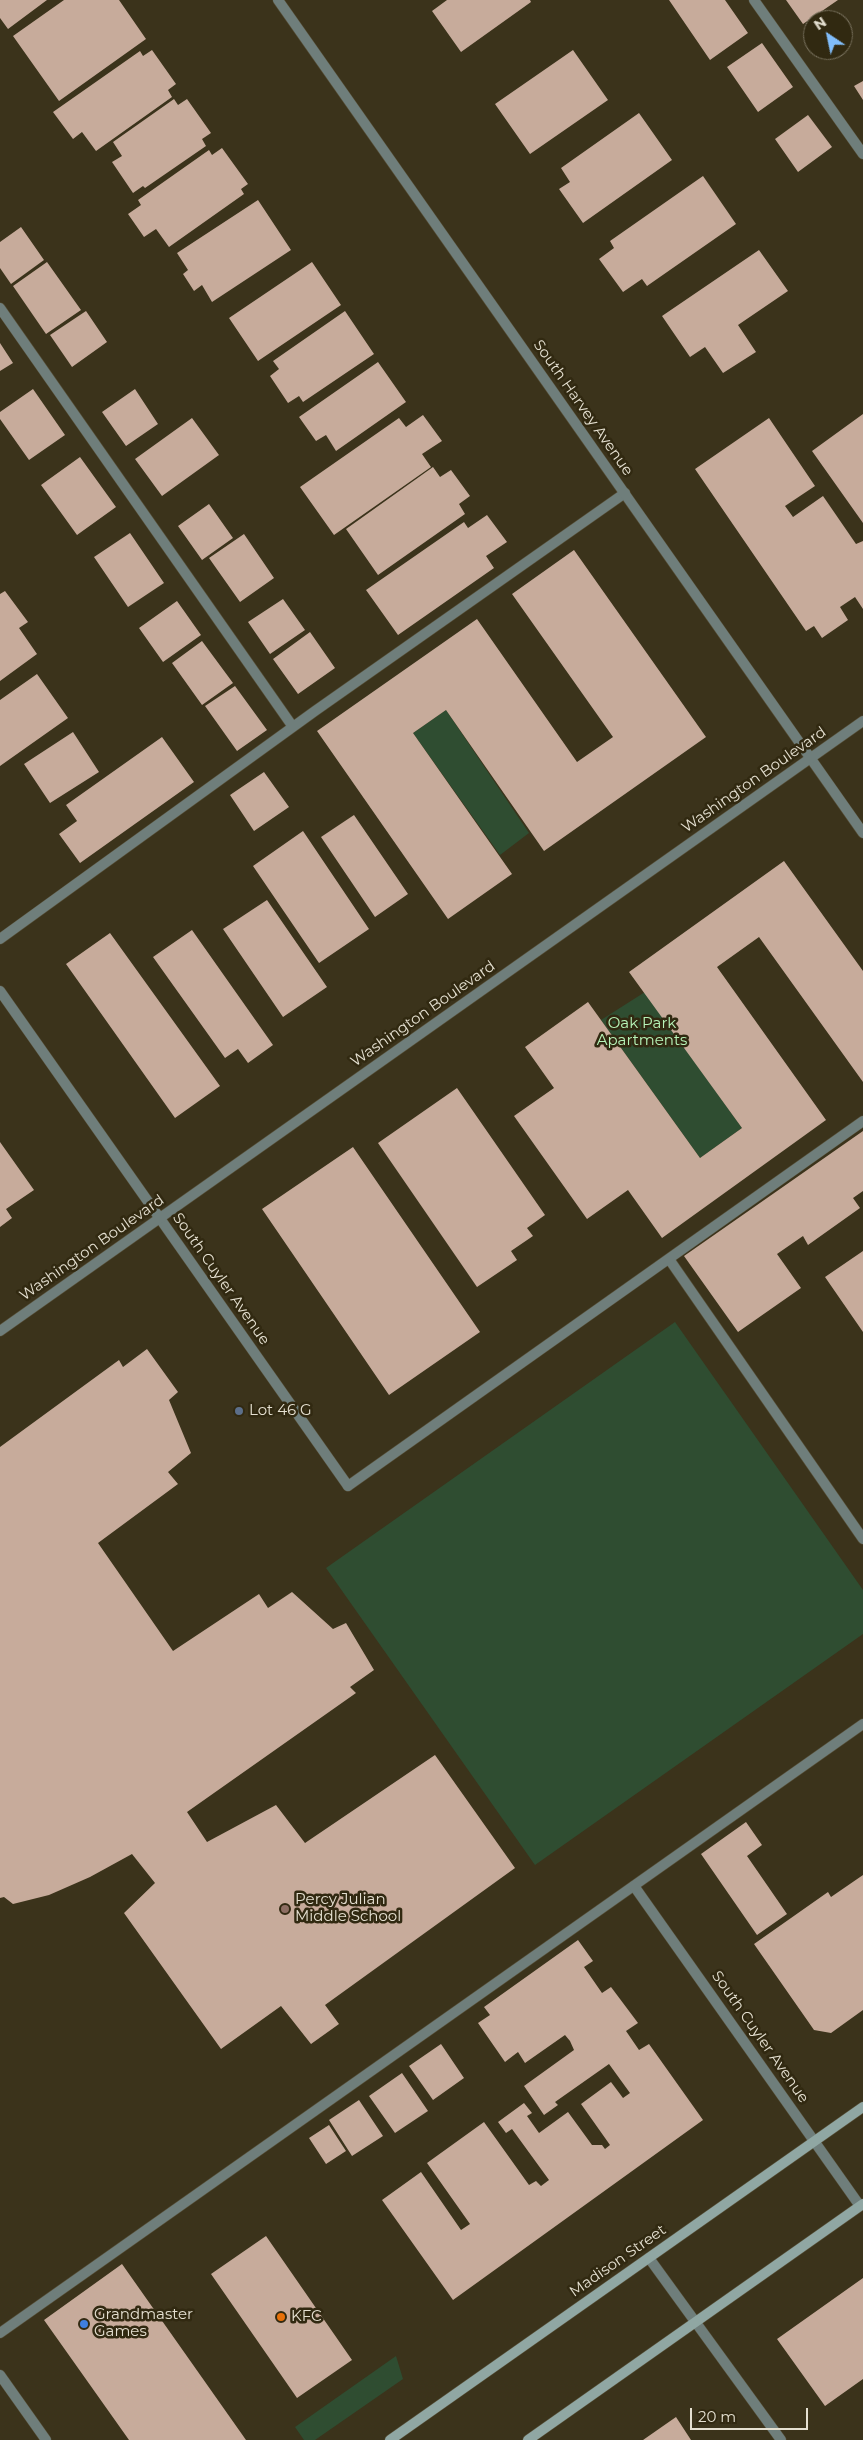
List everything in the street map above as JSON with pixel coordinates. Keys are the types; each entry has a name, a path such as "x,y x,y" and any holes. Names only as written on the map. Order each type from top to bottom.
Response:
{"main road":[{"name":"Madison Street","path":"390,2440 863,2107"},
{"path":"528,2440 862,2205"}],"street":[{"name":"South Harvey Avenue","path":"278,0 863,832"},
{"path":"754,0 863,154"},
{"path":"0,308 293,728"},
{"path":"0,939 293,728 625,493"},
{"name":"Washington Boulevard","path":"0,1331 863,721"},
{"name":"South Cuyler Avenue","path":"0,991 348,1486 669,1259"},
{"path":"863,1120 669,1259 863,1539"},
{"path":"0,2333 863,1724"},
{"name":"South Cuyler Avenue","path":"634,1886 862,2205"},
{"path":"649,2258 698,2322 781,2440"},
{"path":"0,2376 46,2440"}],"green space":[{"path":"446,710 529,833 500,855 413,733"},
{"name":"Oak Park Apartments","path":"645,992 742,1128 700,1158 601,1020"},
{"path":"675,1322 863,1590 863,1634 535,1865 326,1568"},
{"path":"396,2356 403,2379 315,2440 304,2440 295,2427"}],"building":[{"path":"0,0 47,0 8,29 0,18"},
{"path":"64,0 119,0 146,39 59,101 13,36"},
{"path":"447,0 530,0 531,2 461,52 432,11"},
{"path":"669,0 725,0 748,33 710,60"},
{"path":"786,0 838,0 823,10 803,10 803,24"},
{"path":"762,43 793,87 758,112 727,67"},
{"path":"152,50 176,84 168,90 172,97 96,151 82,132 73,139 53,112 140,51 143,56"},
{"path":"573,50 608,100 530,154 495,104"},
{"path":"863,81 863,100 854,86"},
{"path":"174,99 178,105 187,99 211,133 202,139 206,146 145,188 143,186 133,193 112,162 122,156 113,142"},
{"path":"639,113 672,160 583,223 559,189 570,182 561,168"},
{"path":"808,115 832,147 798,172 775,139"},
{"path":"222,148 248,184 241,189 244,194 169,247 156,229 144,237 128,214 141,205 138,200 209,150 212,155"},
{"path":"703,176 736,224 647,286 642,279 623,292 599,259 614,248 610,241"},
{"path":"258,200 291,250 212,302 202,285 194,291 183,274 188,270 177,253"},
{"path":"21,227 44,260 11,284 0,268 0,242"},
{"path":"759,250 788,291 738,325 756,352 723,373 705,347 690,357 662,316"},
{"path":"47,262 81,310 46,334 13,286"},
{"path":"312,262 341,305 258,361 229,318"},
{"path":"86,311 107,342 72,367 50,335"},
{"path":"345,311 374,354 303,402 299,396 288,403 270,376 279,369 273,361"},
{"path":"0,343 13,363 0,371"},
{"path":"378,362 406,402 336,451 326,435 316,441 299,417"},
{"path":"33,389 65,435 29,460 0,419 0,412"},
{"path":"135,389 158,424 126,446 102,412"},
{"path":"863,414 863,523 812,451"},
{"path":"423,415 442,441 422,454 431,467 334,535 300,487 399,418 406,427"},
{"path":"192,418 219,455 162,496 135,459"},
{"path":"769,418 815,486 785,506 793,517 823,496 856,544 863,541 863,609 855,597 840,607 848,620 822,638 814,626 806,631 695,469"},
{"path":"80,457 116,507 77,535 41,485"},
{"path":"433,467 440,477 451,470 470,496 459,504 465,514 378,575 346,529"},
{"path":"209,504 233,538 202,560 178,526"},
{"path":"487,515 507,542 486,556 494,568 398,635 366,590 464,522 468,528"},
{"path":"130,533 164,583 128,607 94,557"},
{"path":"244,534 274,578 240,602 209,558"},
{"path":"574,550 706,737 544,851 446,710 413,733 512,874 448,919 317,731 477,619 577,762 613,737 512,594"},
{"path":"5,591 28,622 19,628 37,654 0,681 0,594"},
{"path":"283,599 305,630 270,654 248,622"},
{"path":"177,601 201,635 163,662 139,628"},
{"path":"310,632 335,668 298,694 273,659"},
{"path":"202,641 233,683 202,705 172,663"},
{"path":"37,674 68,718 0,766 0,700"},
{"path":"235,686 267,730 237,751 205,706"},
{"path":"73,732 99,772 50,803 24,764"},
{"path":"162,737 194,782 80,863 59,834 77,821 66,805"},
{"path":"264,772 289,807 254,831 230,795"},
{"path":"354,815 408,894 375,917 321,837"},
{"path":"303,831 369,929 319,963 253,866"},
{"path":"784,861 863,971 863,1082 759,937 717,967 826,1120 662,1238 628,1190 587,1219 514,1116 554,1088 525,1047 588,1002 700,1158 742,1128 629,972"},
{"path":"267,900 327,987 283,1017 223,929"},
{"path":"192,930 273,1045 248,1063 238,1049 225,1058 153,957"},
{"path":"110,933 220,1086 175,1118 66,964"},
{"path":"457,1088 545,1215 527,1228 533,1236 511,1251 517,1260 477,1287 378,1143"},
{"path":"863,1131 863,1191 853,1198 860,1208 808,1245 803,1236 777,1254 801,1288 738,1332 684,1256"},
{"path":"0,1142 34,1190 6,1209 12,1218 0,1227"},
{"path":"353,1147 480,1332 389,1395 262,1209"},
{"path":"863,1251 863,1332 825,1277"},
{"name":"Percy Julian Middle School","path":"147,1349 178,1392 169,1400 191,1453 168,1472 178,1484 98,1543 173,1651 259,1594 268,1608 292,1592 333,1629 346,1623 374,1670 350,1687 356,1693 187,1812 207,1842 276,1805 305,1843 435,1755 515,1868 325,2005 339,2024 311,2044 281,2006 221,2049 124,1913 155,1883 132,1854 90,1877 49,1895 13,1904 4,1897 0,1898 0,1447 119,1360 123,1367"},
{"path":"746,1822 762,1845 747,1856 787,1914 757,1935 701,1854"},
{"path":"863,1875 863,2010 831,2033 814,2030 754,1944 828,1892 831,1897"},
{"path":"578,1940 593,1961 584,1967 602,1993 611,1987 638,2023 626,2031 639,2050 649,2044 703,2120 453,2300 382,2200 421,2172 461,2230 470,2224 427,2163 484,2122 529,2185 536,2181 541,2186 549,2180 512,2129 506,2133 498,2122 524,2103 532,2113 527,2116 539,2133 568,2112 592,2145 602,2145 605,2149 610,2145 581,2104 611,2082 623,2098 630,2093 609,2064 555,2102 558,2105 544,2115 524,2086 574,2050 570,2041 565,2035 525,2063 518,2052 505,2062 478,2023 490,2015 484,2007"},
{"path":"441,2044 464,2078 433,2100 409,2066"},
{"path":"402,2073 428,2111 395,2133 369,2096"},
{"path":"359,2100 383,2136 352,2156 329,2120"},
{"path":"329,2125 346,2151 326,2164 309,2138"},
{"name":"KFC","path":"266,2236 352,2360 297,2398 211,2274"},
{"path":"122,2264 246,2440 129,2440 44,2320"},
{"path":"863,2278 863,2379 825,2406 777,2339"},
{"path":"676,2417 691,2440 643,2440"}],"place":[{"name":"Lot 46 G","path":"239,1411"},
{"name":"Percy Julian Middle School","path":"285,1909"},
{"name":"KFC","path":"281,2317"},
{"name":"Grandmaster Games","path":"84,2324"}]}
